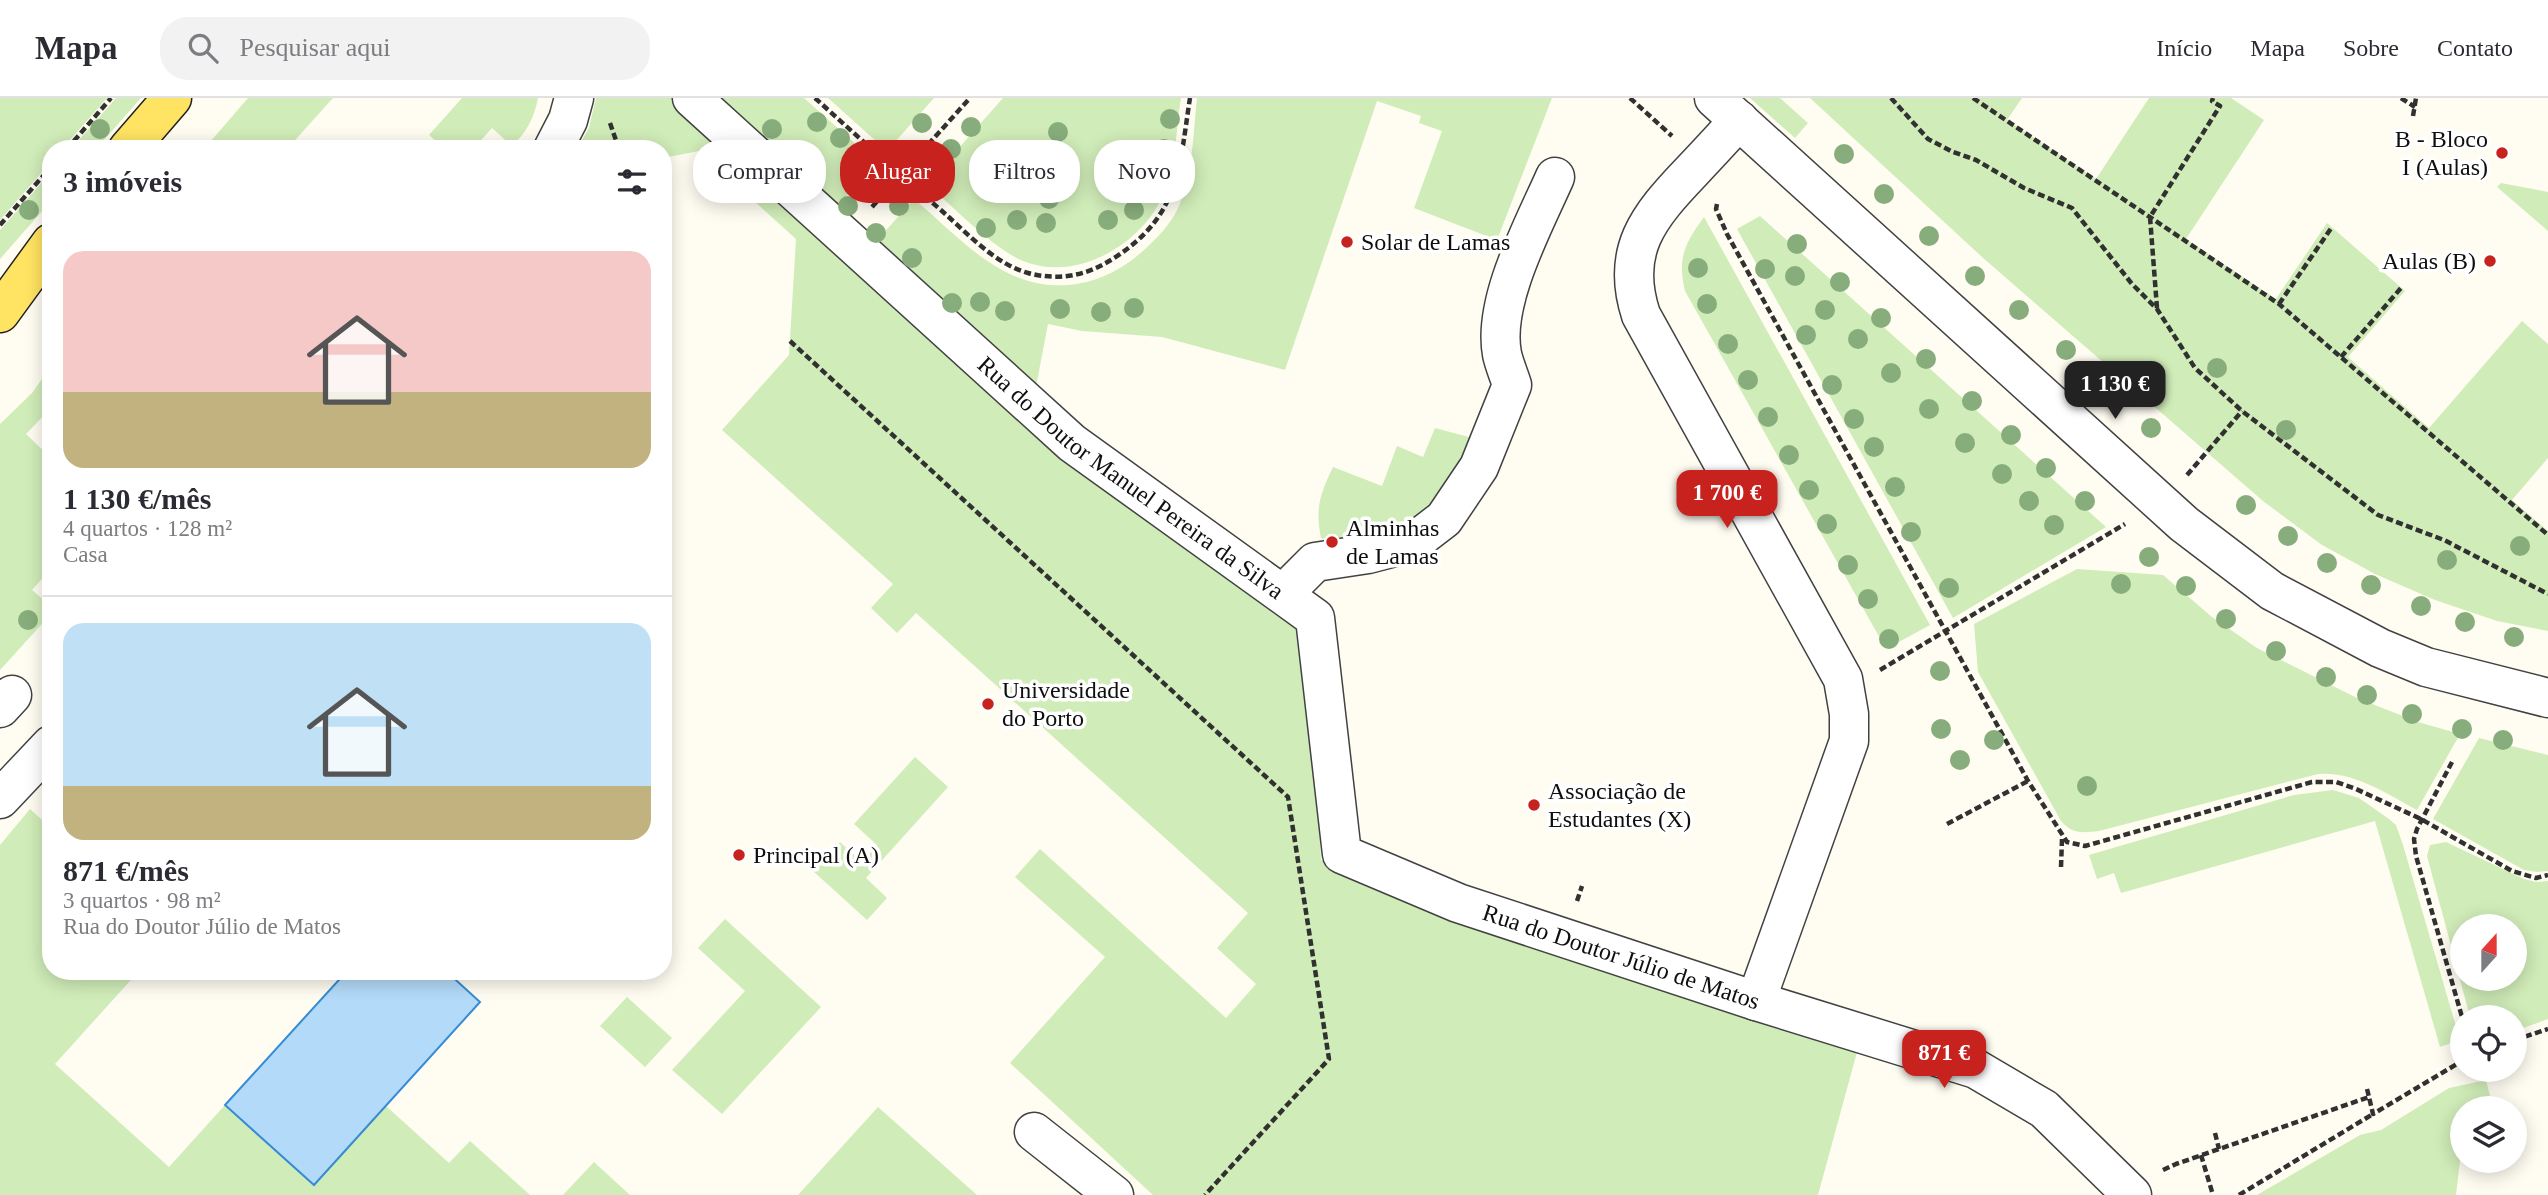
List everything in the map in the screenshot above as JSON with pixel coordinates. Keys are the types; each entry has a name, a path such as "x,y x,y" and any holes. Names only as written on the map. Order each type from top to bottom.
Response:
{"main road":[{"path":"136,140 173,98"},
{"path":"0,313 42,255"}],"street":[{"path":"558,140 568,120 574,98"},
{"name":"Rua do Doutor Manuel Pereira da Silva","path":"692,98 1072,443 1283,594 1315,562 1368,554 1414,542 1444,519 1472,477 1499,422 1512,385 1502,353 1501,317 1511,281 1555,177"},
{"path":"1756,1001 1849,741 1849,713 1843,679 1642,315 1633,283 1633,264 1639,241 1652,214 1726,109 2185,524 2272,591 2380,648 2426,667 2548,698"},
{"name":"Rua do Doutor Júlio de Matos","path":"1283,594 1315,618 1342,854 1458,903 1756,1001 1976,1069 2045,1109 2130,1192"},
{"path":"0,799 42,754"},
{"path":"1034,1132 1114,1195"}],"path":[{"path":"75,140 111,98"},
{"path":"815,98 862,140"},
{"path":"932,140 970,98"},
{"path":"933,203 989,252 1010,265 1026,272 1047,276 1081,275 1117,256 1141,237 1163,212 1178,180 1190,98"},
{"path":"1630,98 1678,142"},
{"path":"1891,98 1928,139 1976,160 2024,188 2072,208 2132,284 2157,309 2196,368 2242,411 2378,515 2444,540 2548,594"},
{"path":"1973,98 2279,304 2548,535"},
{"path":"2157,309 2150,217 2220,106 2212,101 2213,98"},
{"path":"2402,98 2415,107"},
{"path":"2413,116 2416,98"},
{"path":"0,225 42,177"},
{"path":"1717,199 1716,209 1727,234 1945,632 2063,839 2074,845 2085,846 2312,782 2336,782 2421,819 2512,871 2536,878 2548,876"},
{"path":"845,237 876,203"},
{"path":"2279,304 2332,227"},
{"path":"2341,357 2401,288"},
{"path":"790,341 1288,797 1329,1059 1205,1195"},
{"path":"2182,481 2242,411"},
{"path":"1879,670 2123,524"},
{"path":"2452,762 2421,819 2414,839 2416,856 2459,1005"},
{"path":"1947,824 2028,781"},
{"path":"2061,867 2063,839"},
{"path":"2527,1036 2548,1029"},
{"path":"2239,1195 2450,1068"},
{"path":"2367,1089 2373,1114"},
{"path":"2130,1192 2176,1164 2368,1097"},
{"path":"2215,1133 2219,1149"},
{"path":"2200,1155 2213,1195"}],"green space":[{"path":"0,98 107,98 70,140 42,140 42,172 0,220"},
{"path":"116,98 141,98 104,140 79,140"},
{"path":"248,98 333,98 295,140 212,140"},
{"path":"462,98 538,98 529,124 517,140 505,140 492,128 481,140 435,140 429,135"},
{"path":"596,98 672,98 718,140 693,140 693,152 672,156 672,140 582,140 589,128"},
{"path":"710,98 804,98 851,140 840,140 840,203 834,210 826,203 826,140 756,140"},
{"path":"828,98 934,98 897,140 875,140"},
{"path":"1003,98 1181,98 1175,140 1094,140 1094,203 1158,203 1141,228 1124,243 1086,263 1065,267 1023,261 999,247 973,226 948,203 955,203 955,152"},
{"path":"1197,98 1552,98 1497,240 1414,208 1442,131 1419,123 1421,116 1377,101 1285,370 1162,337 1082,331 1048,324 1035,392 872,246 910,203 919,203 972,250 1012,275 1051,285 1090,281 1109,274 1149,245 1167,225 1180,203 1195,203 1193,140"},
{"path":"1750,98 1780,98 1808,123 1795,138"},
{"path":"1810,98 2022,98 2007,120 2096,179 2149,98 2231,98 2264,120 2186,239 2276,299 2327,223 2405,291 2348,357 2429,428 2522,321 2548,344 2548,458 2512,500 2548,531 2548,631 2497,621 2435,600 2375,574 2322,545 2263,501 1982,257"},
{"path":"42,182 42,211 0,259 0,230"},
{"path":"2501,183 2548,192 2548,231 2497,187"},
{"path":"756,203 788,203 891,296 1308,627 1321,860 1463,912 1863,1030 1818,1195 1153,1195 1010,1063 1105,957 1015,877 1040,849 1226,1018 1256,984 1217,948 1248,913 916,613 897,633 871,608 893,584 722,430 789,355 796,239"},
{"path":"1760,216 2106,527 1953,618 1737,229"},
{"path":"1704,217 1930,625 1886,649 1685,291 1682,269 1684,251"},
{"path":"42,379 42,417 26,434 42,449 42,579 32,590 42,598 42,624 0,670 0,424 32,393"},
{"path":"1435,428 1480,440 1465,470 1421,515 1343,542 1321,538 1320,501 1333,467 1382,486 1397,446 1423,457"},
{"path":"2077,569 2163,575 2212,617 2257,648 2357,698 2418,722 2460,734 2417,810 2357,780 2318,774 2099,831 2074,830 2061,821 1978,672 1974,624"},
{"path":"2479,738 2548,755 2548,871 2524,870 2433,819"},
{"path":"915,757 948,787 866,878 887,898 867,920 813,871 840,842 862,862 877,845 854,824"},
{"path":"2333,790 2359,798 2396,825 2450,1006 2450,1044 2440,1047 2375,821 2121,893 2114,873 2097,879 2089,855 2294,795"},
{"path":"30,809 42,820 42,980 131,980 55,1064 169,1167 225,1105 314,1185 386,1106 449,1163 470,1141 530,1195 0,1195 0,845"},
{"path":"2446,842 2524,879 2548,881 2548,1019 2527,1027 2527,1005 2467,1005 2463,991 2527,991 2527,914 2450,914 2450,942 2427,856 2430,845"},
{"path":"725,919 821,1007 722,1114 672,1070 745,991 698,948"},
{"path":"627,997 672,1038 645,1067 600,1026"},
{"path":"2486,1082 2490,1096 2450,1096 2450,1173 2459,1173 2456,1195 2257,1195 2360,1135 2381,1130 2449,1088"},
{"path":"878,1107 977,1195 798,1195"},
{"path":"594,1162 630,1195 563,1195"}],"water":[{"path":"339,980 456,980 480,1002 314,1185 225,1105"}],"place":[{"name":"B - Bloco I (Aulas)","path":"2502,153"},
{"name":"Solar de Lamas","path":"1347,242"},
{"name":"Aulas (B)","path":"2490,261"},
{"name":"Alminhas de Lamas","path":"1332,542"},
{"name":"Universidade do Porto","path":"988,704"},
{"name":"Associação de Estudantes (X)","path":"1534,805"},
{"name":"Principal (A)","path":"739,855"}]}
